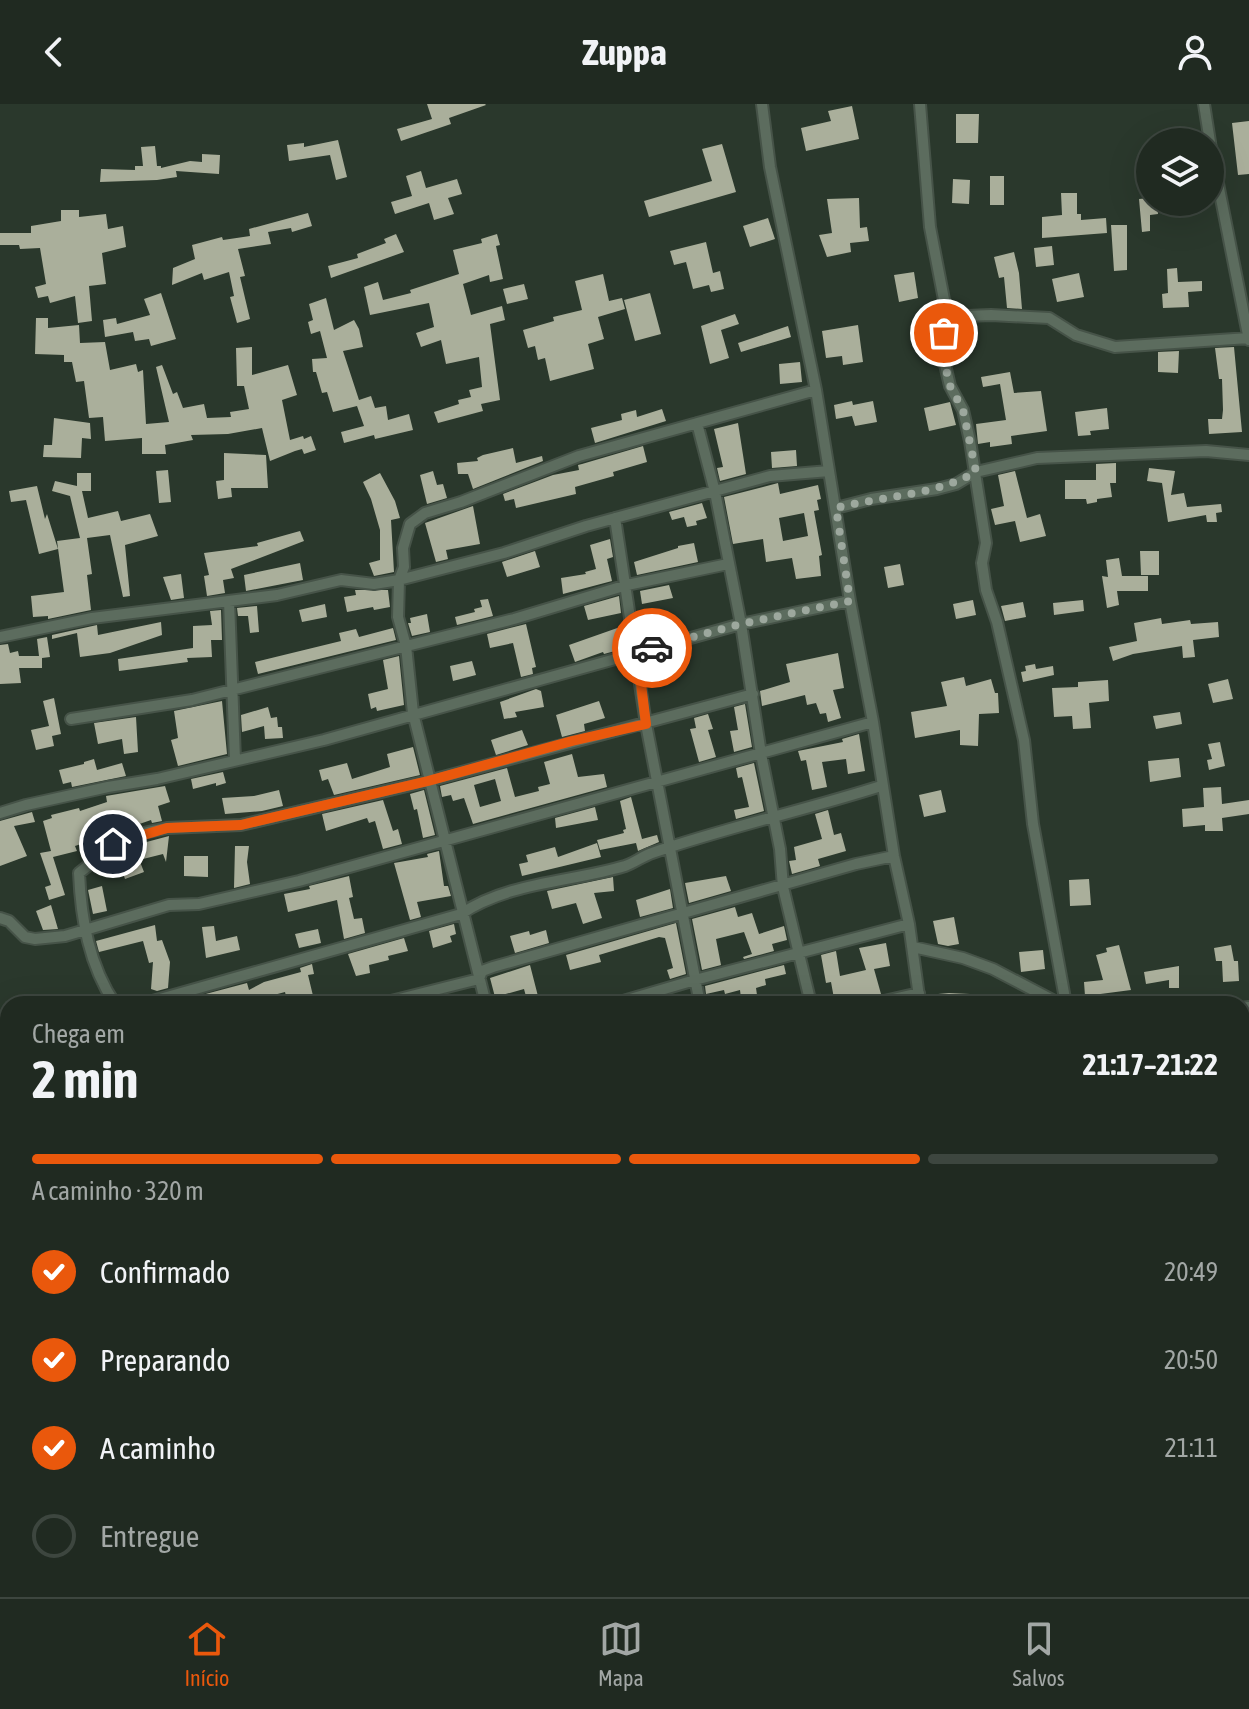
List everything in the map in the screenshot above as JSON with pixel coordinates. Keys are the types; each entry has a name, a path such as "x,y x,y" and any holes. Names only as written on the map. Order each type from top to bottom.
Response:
{"street":[{"path":"762,104 770,167 816,390 873,722 881,786 909,924 920,996"},
{"path":"920,104 930,227 946,310 943,356 950,386 963,410 976,472 986,543 982,563 986,590 997,622 1024,740 1033,824 1065,996"},
{"path":"1204,104 1208,128"},
{"path":"946,310 967,316 1049,318 1076,335 1115,347 1249,339 1224,213"},
{"path":"484,996 413,713 406,646 398,617 403,548 410,524 425,513 579,456 816,390"},
{"path":"697,423 715,492 741,624 761,754 780,849 783,887 809,996"},
{"path":"836,508 937,489 956,484 976,472 1037,458 1206,451 1249,455"},
{"path":"0,637 92,618 277,595 341,580 374,584 399,580 770,476 829,471"},
{"path":"615,518 646,724 698,996"},
{"path":"71,719 192,700 514,619 627,585 728,564"},
{"path":"229,601 235,760"},
{"path":"0,813 324,740 741,624 850,601"},
{"path":"111,996 99,973 84,928 79,873 89,865 94,851 134,835 167,828 241,825 428,781 753,694"},
{"path":"0,918 9,921 25,937 65,936 169,905 199,904 255,892 873,722"},
{"path":"170,996 461,914 478,903 627,865 668,848 881,786"},
{"path":"479,979 482,971 493,967 856,864 894,856"},
{"path":"640,996 909,924"},
{"path":"913,947 963,958 993,969 1045,996"},
{"path":"411,996 479,979"}],"building":[{"path":"427,104 486,105 449,118 451,124 401,141 397,129 432,119"},
{"path":"852,106 859,139 806,151 801,128 831,121 828,111"},
{"path":"956,114 979,114 978,143 956,143"},
{"path":"1249,121 1249,174 1238,175 1232,123"},
{"path":"338,140 347,177 336,180 330,155 289,161 287,145 304,143 304,147"},
{"path":"722,144 736,192 649,217 644,201 712,181 702,149"},
{"path":"155,146 157,166 161,168 190,161 202,162 202,154 220,155 219,174 176,171 177,177 157,180 100,182 101,169 135,170 135,166 143,166 141,147"},
{"path":"421,171 426,188 457,179 462,194 448,198 454,214 434,220 429,203 395,214 391,202 412,196 406,176"},
{"path":"990,176 1004,176 1004,205 990,205"},
{"path":"953,179 970,180 969,204 952,203"},
{"path":"1061,193 1077,193 1077,214 1081,214 1081,220 1106,218 1107,233 1042,238 1042,217 1062,215"},
{"path":"859,198 860,228 867,227 869,241 850,243 851,252 827,257 819,235 832,233 827,199"},
{"path":"61,210 79,210 79,217 106,214 108,229 123,226 126,247 102,253 106,284 89,286 92,321 78,323 75,296 50,303 48,296 38,298 35,287 46,284 40,248 20,249 19,245 0,245 0,233 31,233 31,226 61,221"},
{"path":"308,213 312,226 292,232 291,228 268,232 271,244 238,249 245,276 240,277 250,319 237,323 230,297 234,296 229,272 204,280 202,273 172,285 173,268 195,259 192,245 222,237 223,240 250,236 249,229"},
{"path":"1141,216 1150,216 1150,231 1142,232"},
{"path":"768,218 775,239 750,247 743,226"},
{"path":"1111,225 1127,225 1127,270 1114,271"},
{"path":"396,234 404,252 331,278 328,266 358,258 357,254 386,243 384,239"},
{"path":"497,234 500,245 496,246 503,279 490,282 489,275 463,284 471,315 502,306 505,320 490,324 500,400 481,404 483,411 438,423 434,412 459,404 458,400 471,397 469,390 482,387 479,357 446,364 441,340 421,347 416,333 434,327 429,303 370,315 364,287 378,282 383,300 411,293 410,290 459,274 453,250 482,243 481,239"},
{"path":"706,242 713,273 720,271 724,289 711,292 709,285 693,289 686,262 674,265 670,251"},
{"path":"1052,246 1054,265 1036,267 1034,248"},
{"path":"1014,252 1022,309 1007,308 1004,277 999,278 994,257"},
{"path":"1177,268 1178,282 1202,281 1202,291 1188,292 1189,307 1163,308 1162,294 1168,293 1167,269"},
{"path":"914,272 918,298 899,302 894,275"},
{"path":"1079,273 1084,297 1057,302 1052,279"},
{"path":"603,274 609,301 622,298 625,309 598,317 604,339 588,344 594,369 550,381 545,358 538,360 535,346 528,348 523,330 554,321 553,317 582,310 575,281"},
{"path":"524,284 528,299 507,304 503,289"},
{"path":"161,293 176,339 151,346 149,339 135,341 133,332 105,337 103,320 116,318 117,324 150,315 144,299"},
{"path":"650,293 661,334 635,341 624,300"},
{"path":"326,298 334,330 354,320 359,329 363,347 343,351 359,400 371,396 375,408 386,406 388,420 409,414 413,430 344,443 341,432 364,426 357,406 333,412 327,392 322,393 316,372 313,372 312,359 327,358 320,331 311,334 308,322 313,320 309,304"},
{"path":"735,314 739,324 721,330 729,358 710,364 701,326"},
{"path":"36,318 48,318 48,328 79,325 80,343 105,342 110,370 136,364 138,372 143,370 146,424 169,422 156,367 162,365 173,394 177,392 183,408 204,404 207,418 231,417 230,412 249,409 244,386 237,386 236,348 252,347 252,375 288,365 297,395 282,400 290,440 311,436 316,450 304,454 302,449 270,461 262,428 228,434 191,435 193,440 165,445 166,454 142,454 142,438 105,441 103,417 89,418 84,381 76,382 72,362 64,362 64,355 35,354"},
{"path":"858,325 863,362 843,365 842,356 826,358 822,331"},
{"path":"788,326 791,337 741,352 738,343"},
{"path":"1234,347 1242,432 1209,434 1208,419 1222,419 1223,410 1222,379 1219,379 1215,348"},
{"path":"1179,351 1178,373 1158,372 1158,352"},
{"path":"800,362 802,382 780,384 779,364"},
{"path":"1010,372 1014,393 1041,391 1047,431 1011,436 1012,444 990,447 990,442 978,444 976,424 1006,420 1000,384 983,387 981,377"},
{"path":"852,401 853,405 873,401 877,422 855,426 852,416 836,419 834,405"},
{"path":"950,402 956,425 929,431 924,408"},
{"path":"1107,408 1109,429 1078,436 1075,412"},
{"path":"662,409 666,421 595,443 591,428 622,420 621,414 636,410 637,417"},
{"path":"54,418 90,423 91,439 82,438 81,458 43,457 44,445 52,445"},
{"path":"738,423 746,474 720,481 717,468 723,467 714,429"},
{"path":"643,446 647,462 613,472 614,476 575,487 576,494 516,508 514,499 505,501 503,494 553,475 579,470 578,465"},
{"path":"513,448 516,463 542,456 543,461 473,489 468,474 458,474 457,463 478,461 477,458 483,455"},
{"path":"796,450 797,466 772,468 771,452"},
{"path":"224,453 266,455 268,488 231,488 232,497 218,499 216,481 224,480"},
{"path":"1116,463 1116,483 1110,483 1112,497 1087,504 1086,499 1065,499 1065,480 1096,480 1096,464"},
{"path":"1149,468 1175,471 1171,495 1184,493 1187,507 1221,504 1222,512 1216,513 1217,522 1207,522 1206,515 1168,522 1162,483 1147,481"},
{"path":"168,470 171,502 159,503 156,471"},
{"path":"433,471 437,485 443,484 447,498 427,504 420,475"},
{"path":"1015,471 1027,518 1040,514 1046,536 1020,542 1015,521 995,525 991,509 1004,506 998,475"},
{"path":"77,473 91,473 91,491 82,491 88,518 118,511 121,521 150,514 158,536 125,545 130,596 123,597 110,535 87,538 92,574 87,575 91,610 48,619 48,616 33,617 31,596 64,592 57,541 80,538 70,496 52,491 55,481 77,486"},
{"path":"380,473 400,518 391,520 394,572 374,576 369,563 380,560 380,530 363,482"},
{"path":"778,483 780,494 818,485 821,499 817,500 819,510 814,511 822,555 819,556 821,576 796,579 792,558 766,562 763,539 733,544 724,497","holes":["804,513 808,536 783,541 779,518"]},
{"path":"37,486 45,519 47,514 58,549 39,554 26,500 11,502 9,491"},
{"path":"702,503 707,518 696,521 697,525 687,527 684,517 672,520 669,512"},
{"path":"473,506 480,544 446,550 448,559 436,562 425,523"},
{"path":"300,531 304,541 231,569 234,578 223,580 225,593 207,596 204,576 209,575 204,553 258,546 257,543"},
{"path":"610,539 613,557 607,559 612,581 563,594 561,578 596,569 590,545"},
{"path":"694,543 698,562 637,575 634,562"},
{"path":"535,551 540,567 507,577 502,562"},
{"path":"1140,551 1159,551 1159,575 1141,575"},
{"path":"1119,558 1122,576 1148,576 1148,591 1117,591 1119,605 1107,608 1102,576 1108,577 1106,560"},
{"path":"300,563 303,580 246,591 244,575"},
{"path":"900,564 904,585 888,588 884,567"},
{"path":"181,574 184,598 171,600 163,577"},
{"path":"669,585 673,598 642,604 640,591"},
{"path":"355,590 388,590 390,607 347,612 344,597 356,595"},
{"path":"619,596 621,613 588,620 584,606"},
{"path":"488,599 493,616 457,625 455,617 475,612 474,609 482,607 480,600"},
{"path":"973,600 976,615 956,619 953,604"},
{"path":"1083,600 1084,611 1054,615 1053,603"},
{"path":"1023,602 1026,617 1005,621 1001,606"},
{"path":"325,604 327,617 302,622 299,610"},
{"path":"257,606 259,632 250,633 248,616 238,616 237,608"},
{"path":"221,610 222,640 211,640 212,657 187,658 188,662 119,671 118,659 193,648 193,626 212,625 210,611"},
{"path":"427,614 430,632 412,636 408,623 411,623 410,618"},
{"path":"1161,618 1162,624 1190,620 1191,624 1218,622 1219,637 1193,640 1195,657 1183,658 1182,646 1133,654 1113,661 1109,647 1137,641 1134,623"},
{"path":"161,622 162,635 110,653 80,657 77,633 52,639 52,635 97,625 98,635"},
{"path":"526,624 536,667 532,668 533,674 521,677 513,643 490,648 487,634"},
{"path":"623,626 626,648 575,662 569,645"},
{"path":"393,628 396,640 258,674 255,662 341,641 339,633 356,629 359,637"},
{"path":"47,637 50,657 42,658 42,668 19,668 21,683 0,684 0,645 8,644 10,653 18,651 19,656 39,656 37,639"},
{"path":"838,653 844,688 833,690 841,718 828,722 826,713 820,714 816,703 807,705 805,695 762,706 760,691 790,682 786,664"},
{"path":"399,656 404,705 377,711 376,707 371,709 368,694 388,689 383,660"},
{"path":"472,661 476,675 453,681 450,666"},
{"path":"1035,664 1036,669 1053,666 1054,675 1023,682 1021,672 1026,671 1025,666"},
{"path":"964,677 966,686 991,679 995,693 998,693 999,713 979,714 978,746 960,745 960,730 915,738 911,712 947,706 941,682"},
{"path":"1228,679 1233,699 1213,703 1208,684"},
{"path":"1108,680 1109,701 1089,703 1091,728 1073,729 1072,716 1054,717 1052,688 1078,687 1078,682"},
{"path":"536,689 541,691 544,707 515,712 517,717 504,719 500,702"},
{"path":"54,698 61,734 52,736 54,746 36,750 31,730 49,726 43,701"},
{"path":"222,701 227,754 178,766 171,740 178,738 174,711"},
{"path":"599,701 605,718 584,724 585,731 562,737 556,715"},
{"path":"745,704 752,747 734,752 730,731 738,730 734,707"},
{"path":"268,707 271,718 277,717 278,727 282,727 283,738 265,739 264,726 242,732 241,715"},
{"path":"1180,712 1182,724 1156,729 1153,716"},
{"path":"708,714 713,729 708,730 716,757 699,762 690,729 696,728 694,718"},
{"path":"136,717 138,752 124,754 122,739 98,744 94,723"},
{"path":"522,730 528,745 496,755 491,740"},
{"path":"859,734 865,771 848,774 846,759 822,762 827,787 812,790 806,760 801,761 798,751 843,742 842,739"},
{"path":"1220,742 1225,766 1209,770 1207,760 1212,759 1208,744"},
{"path":"413,747 420,775 334,795 328,779 322,781 319,770 347,763 352,779 390,767 387,754"},
{"path":"572,754 578,777 604,774 607,787 473,824 464,798 453,801 451,795 442,797 440,786 507,768 515,797 539,791 538,787 550,784 544,762","holes":["495,779 501,801 480,807 474,785"]},
{"path":"1179,758 1181,777 1150,782 1148,761"},
{"path":"94,759 97,770 122,763 126,776 72,787 71,782 63,784 59,770"},
{"path":"754,763 764,811 736,819 734,810 749,807 742,777 738,778 736,768"},
{"path":"223,772 226,783 193,789 191,779"},
{"path":"165,786 170,802 158,806 162,821 152,823 151,820 125,829 119,811 114,811 93,819 99,838 75,846 77,851 53,857 65,895 49,900 45,887 51,885 40,853 51,851 43,821 52,818 51,815 79,808 80,811 107,802 106,796"},
{"path":"1221,787 1222,804 1249,800 1249,814 1222,818 1223,831 1205,831 1205,825 1183,827 1182,809 1204,807 1203,788"},
{"path":"279,790 283,806 225,814 222,798 254,796"},
{"path":"424,790 435,835 423,838 417,809 414,810 410,794"},
{"path":"941,790 946,812 924,817 919,795"},
{"path":"631,797 642,839 657,835 659,842 638,851 636,843 600,850 597,840 624,833 626,829 620,801"},
{"path":"383,800 393,831 398,829 402,844 383,849 375,821 369,823 367,818 326,831 322,814"},
{"path":"595,807 598,820 556,828 555,818"},
{"path":"828,810 834,835 841,833 846,851 818,859 820,866 792,874 789,861 796,860 794,847 822,839 815,814"},
{"path":"32,812 35,822 14,826 27,856 0,866 0,821"},
{"path":"169,836 166,862 163,854 143,859 139,844"},
{"path":"597,843 601,857 522,876 519,864 528,862 526,855 555,847 558,857"},
{"path":"235,846 249,846 247,862 250,884 234,888"},
{"path":"439,851 444,886 448,886 451,896 417,902 421,917 410,920 394,863 428,857 427,854"},
{"path":"137,854 144,872 125,879 119,861"},
{"path":"184,856 208,856 208,877 184,876"},
{"path":"349,876 353,897 349,898 354,919 362,918 365,933 344,939 337,900 288,912 284,894"},
{"path":"726,876 731,891 689,903 685,883"},
{"path":"613,877 614,891 594,893 602,918 583,924 576,903 552,909 547,891"},
{"path":"1089,879 1091,905 1070,906 1069,880"},
{"path":"102,886 107,911 93,914 88,890"},
{"path":"670,889 673,908 640,917 636,900"},
{"path":"51,905 58,929 43,930 36,911"},
{"path":"735,907 738,917 752,913 759,934 784,926 787,940 772,944 774,951 744,959 752,954 744,932 716,939 721,965 702,970 692,919"},
{"path":"954,917 959,944 938,944 933,921"},
{"path":"676,923 686,974 670,979 667,970 673,968 665,938 659,937 599,955 601,962 570,970 566,955"},
{"path":"454,924 456,934 450,936 452,942 433,948 429,931"},
{"path":"155,925 157,941 162,940 170,962 168,988 157,991 151,989 153,962 149,963 143,941 99,952 96,941"},
{"path":"214,926 216,941 237,936 240,950 206,958 202,927"},
{"path":"318,929 321,943 299,948 295,934"},
{"path":"546,930 549,943 515,953 510,936"},
{"path":"404,938 408,951 369,965 370,973 356,976 348,954"},
{"path":"886,943 890,966 874,969 881,994 834,996 831,982 826,983 821,955 836,951 840,976 866,970 859,948"},
{"path":"1119,945 1131,990 1085,996 1084,982 1103,980 1096,955 1107,952 1106,948"},
{"path":"1231,945 1234,961 1238,961 1239,981 1223,982 1222,961 1216,961 1214,948"},
{"path":"1043,950 1045,969 1021,972 1019,952"},
{"path":"312,964 314,974 308,975 313,996 286,996 285,992 270,996 198,996 247,983 249,990 264,982 301,972 300,968"},
{"path":"530,965 538,996 526,996 524,989 495,996 490,978"},
{"path":"784,965 786,974 765,979 766,985 756,988 757,995 752,996 741,996 740,990 706,994 705,986"},
{"path":"1179,966 1179,988 1169,988 1169,980 1146,984 1144,972"},
{"path":"949,993 970,996 927,996"}],"way so far":[{"path":"652,648 741,624 850,601 836,508 937,489 956,484 976,472 963,410 950,386 943,356 944,333"}],"route":[{"path":"113,844 134,835 167,828 241,825 428,781 646,724 637,652 652,648"}]}
